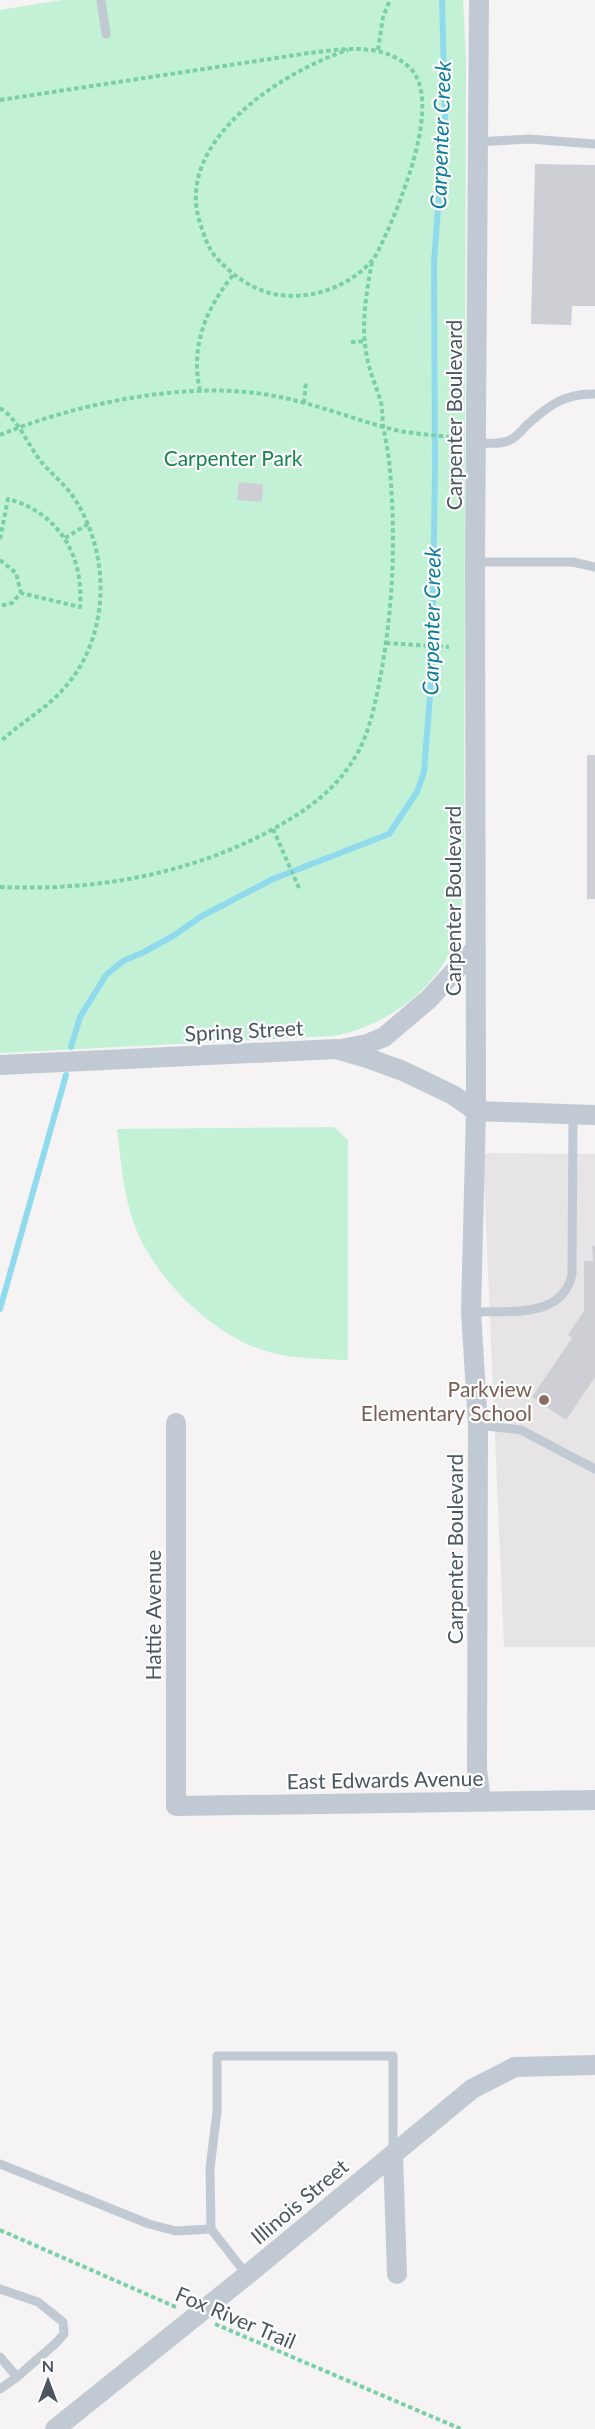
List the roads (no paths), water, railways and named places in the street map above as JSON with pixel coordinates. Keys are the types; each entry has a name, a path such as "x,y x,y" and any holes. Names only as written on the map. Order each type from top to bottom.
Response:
{"street":[{"name":"Carpenter Boulevard","path":"479,0 476,1111 471,1312 478,1425 477,1769 481,1801"},
{"path":"336,1050 367,1044 384,1037 429,999 476,948"},
{"name":"Spring Street","path":"0,1065 336,1050 403,1071 453,1095 476,1111"},
{"path":"476,1111 595,1115"},
{"name":"Hattie Avenue","path":"176,1423 176,1806"},
{"name":"East Edwards Avenue","path":"176,1806 595,1800"},
{"name":"Illinois Street","path":"55,2429 247,2275 472,2089 510,2069 530,2066 595,2065"},
{"path":"393,2155 397,2274"}],"lane":[{"path":"101,0 106,34"},
{"path":"478,142 530,140 595,144"},
{"path":"477,443 496,444 511,440 544,409 563,397 579,393 595,394"},
{"path":"476,562 573,562 595,567"},
{"path":"471,1312 541,1308 556,1302 565,1292 572,1274 573,1115"},
{"path":"478,1425 521,1430 595,1469"},
{"path":"247,2275 211,2229 210,2168 216,2112 216,2056 393,2056 393,2155"},
{"path":"0,2164 149,2224 176,2230 211,2229"},
{"path":"0,2289 38,2302 63,2322 64,2334 57,2343 0,2389"},
{"path":"0,2357 17,2377"}],"waterway":[{"name":"Carpenter Creek","path":"71,1047 80,1017 106,975 123,961 144,952 202,916 273,879 389,834 417,792 424,772 432,670 435,466 434,262 445,116 442,0"},
{"name":"Carpenter Creek","path":"0,1309 66,1075"}],"place":[{"name":"Parkview Elementary School","path":"544,1400"}],"park label":[{"name":"Carpenter Park","path":"233,457"}]}
